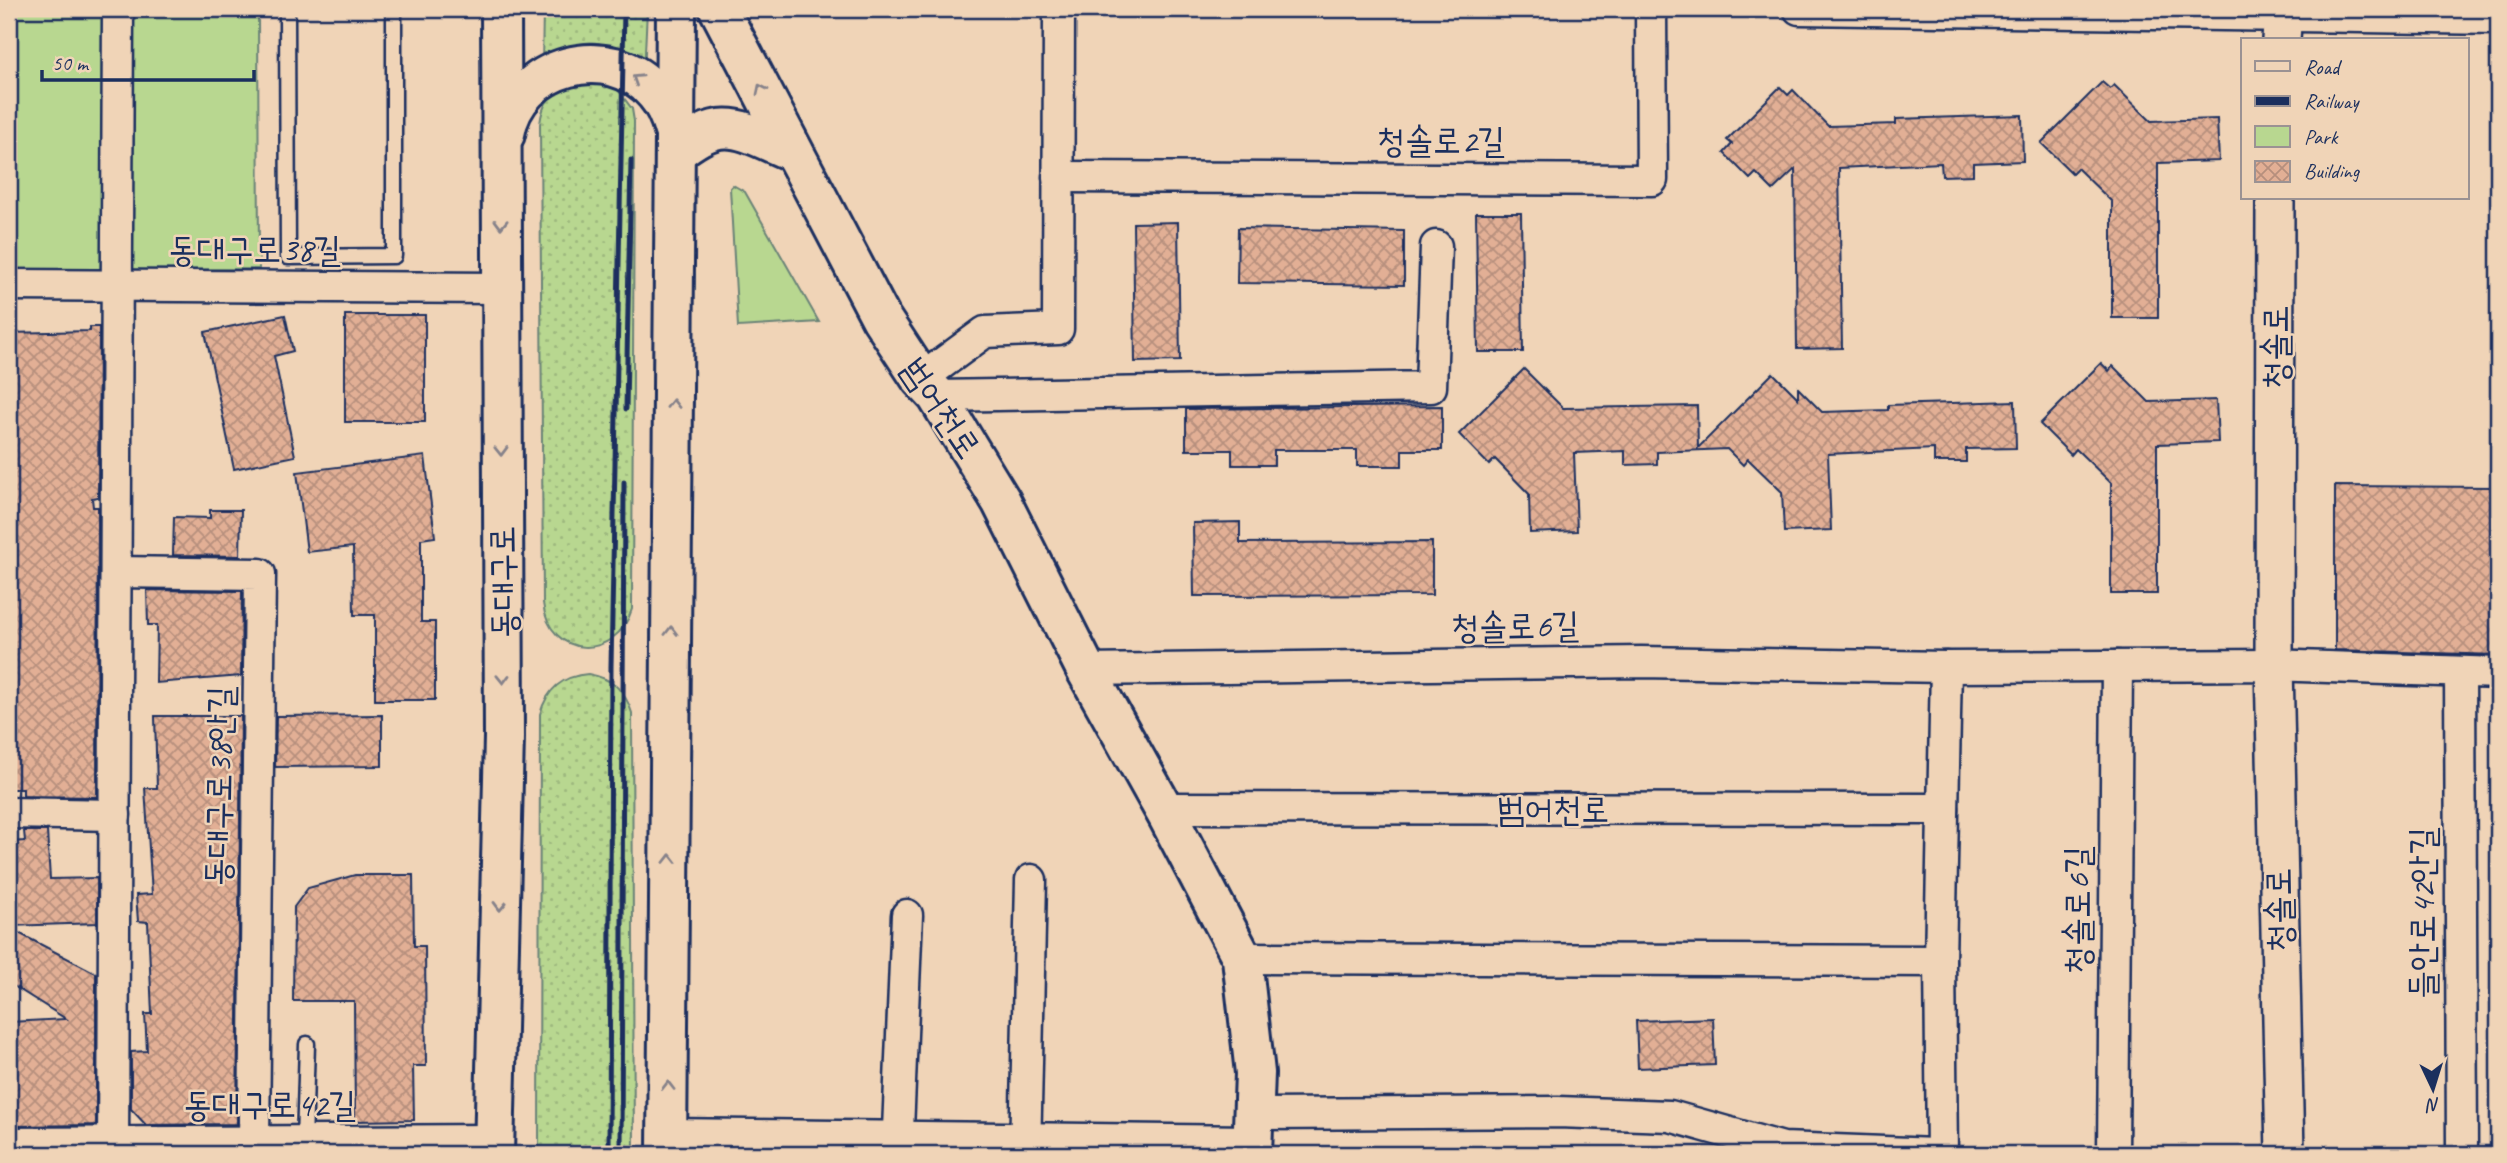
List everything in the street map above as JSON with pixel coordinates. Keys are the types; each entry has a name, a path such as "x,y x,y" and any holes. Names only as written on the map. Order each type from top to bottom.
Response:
{"main road":[{"name":"동대구로","path":"494,1147 504,737 500,288 501,9"},
{"path":"667,1144 676,9"},
{"name":"범어천로","path":"719,9 791,151 881,318 1001,501 1086,670 1242,958 1255,1073 1252,1137"},
{"path":"501,172 507,126 516,105 530,87 549,73 571,65 594,63 616,67 637,77 655,92 668,111 675,143"},
{"path":"675,143 724,127 745,131 791,151"}],"street":[{"path":"113,1149 118,9"},
{"path":"929,388 985,332 1058,329 1059,9"},
{"name":"청솔로2길","path":"1058,177 1651,180 1651,9"},
{"path":"1798,9 2282,22 2498,19"},
{"name":"청솔로","path":"2275,200 2274,665 2284,1154"},
{"path":"929,388 1431,387 1436,246"},
{"name":"동대구로38길","path":"9,285 500,288"},
{"name":"동대구로38안길","path":"116,572 260,574 254,1142"},
{"name":"청솔로6길","path":"1086,670 1642,662 1946,667 2274,665"},
{"path":"2274,665 2498,673"},
{"name":"청솔로6길","path":"2113,1154 2117,666"},
{"path":"1942,1154 1940,961 1946,667"},
{"name":"들안로42안길","path":"2460,672 2462,1154"},
{"name":"범어천로","path":"1163,808 1943,809"},
{"path":"9,813 115,815"},
{"path":"1025,1145 1031,880"},
{"path":"897,1145 907,915"},
{"path":"1242,958 1940,961"},
{"path":"667,1144 1025,1145 1252,1137 1558,1112 1670,1116 1783,1148 1935,1154"},
{"name":"동대구로42길","path":"9,1143 41,1149 113,1149 254,1142 296,1146 494,1147"}],"lane":[{"path":"287,9 288,257 394,256 394,9"},
{"path":"296,1146 307,1044"}],"green space":[{"path":"9,9 258,9 259,269 9,271"},
{"path":"543,9 647,9 644,74 619,52 595,43 570,47 542,67"},
{"path":"569,80 615,86 632,109 634,121 632,609 624,626 612,638 598,645 584,647 557,635 548,622 543,603 540,124 549,99"},
{"path":"733,185 745,192 819,322 738,327 730,188"},
{"path":"588,674 616,686 626,698 632,713 634,1154 539,1154 540,714 547,697 557,685"}],"building":[{"path":"2102,82 2110,89 2114,85 2151,121 2217,119 2219,161 2158,163 2158,318 2112,318 2112,202 2077,168 2072,173 2041,143"},
{"path":"1780,87 1788,95 1793,90 1828,126 1896,124 1896,119 2022,115 2023,161 1973,163 1973,175 1942,176 1941,163 1839,168 1842,348 1797,349 1795,169 1773,190 1756,173 1750,179 1724,153 1732,144 1727,140"},
{"path":"1476,213 1521,213 1523,352 1478,352"},
{"path":"1178,222 1180,361 1135,362 1133,223"},
{"path":"1238,228 1404,231 1404,285 1237,283"},
{"path":"285,315 293,351 274,356 295,456 234,469 205,332"},
{"path":"345,315 425,315 425,422 345,422"},
{"path":"90,327 99,327 98,497 92,498 93,507 98,507 97,797 23,796 23,789 9,789 9,333 90,331"},
{"path":"2101,363 2109,371 2113,366 2149,402 2216,400 2218,442 2157,444 2157,594 2111,594 2111,483 2076,449 2071,455 2040,424"},
{"path":"1524,369 1563,408 1697,406 1698,448 1773,373 1798,398 1798,388 1822,412 1888,410 1888,405 2015,401 2016,448 1966,449 1966,462 1934,462 1934,449 1828,454 1831,530 1784,532 1782,492 1748,459 1743,465 1727,449 1657,452 1657,464 1625,465 1625,451 1574,453 1577,531 1530,533 1529,494 1495,459 1489,465 1459,434"},
{"path":"1442,406 1442,450 1402,450 1402,466 1357,466 1357,450 1274,450 1274,465 1232,465 1232,450 1186,450 1186,409"},
{"path":"425,456 435,537 421,539 421,622 435,622 435,700 375,700 375,615 354,615 353,547 307,552 297,472"},
{"path":"2335,486 2498,487 2498,655 2335,650"},
{"path":"210,510 241,510 240,556 173,555 174,517 210,518"},
{"path":"1240,522 1240,543 1432,542 1432,595 1194,596 1193,523"},
{"path":"147,590 242,591 241,676 156,683 157,625 148,625"},
{"path":"382,715 382,766 275,767 276,716"},
{"path":"155,716 241,716 237,1124 146,1125 131,1109 131,1052 147,1051 145,1014 152,1014 148,922 138,921 136,895 152,894 145,788 157,788"},
{"path":"24,831 47,831 50,879 97,878 97,923 9,926 9,842 25,841"},
{"path":"355,875 413,875 414,946 425,946 426,1066 413,1066 414,1120 355,1121 354,1001 293,1001 294,907 308,888"},
{"path":"9,928 96,973 96,1125 9,1126 9,1087 13,1087 10,1022 66,1019 9,983"},
{"path":"1713,1018 1715,1065 1638,1068 1636,1021"}],"railway":[{"path":"609,1154 611,666 624,9"},
{"path":"626,409 631,160"},
{"path":"621,1154 624,482"}]}
